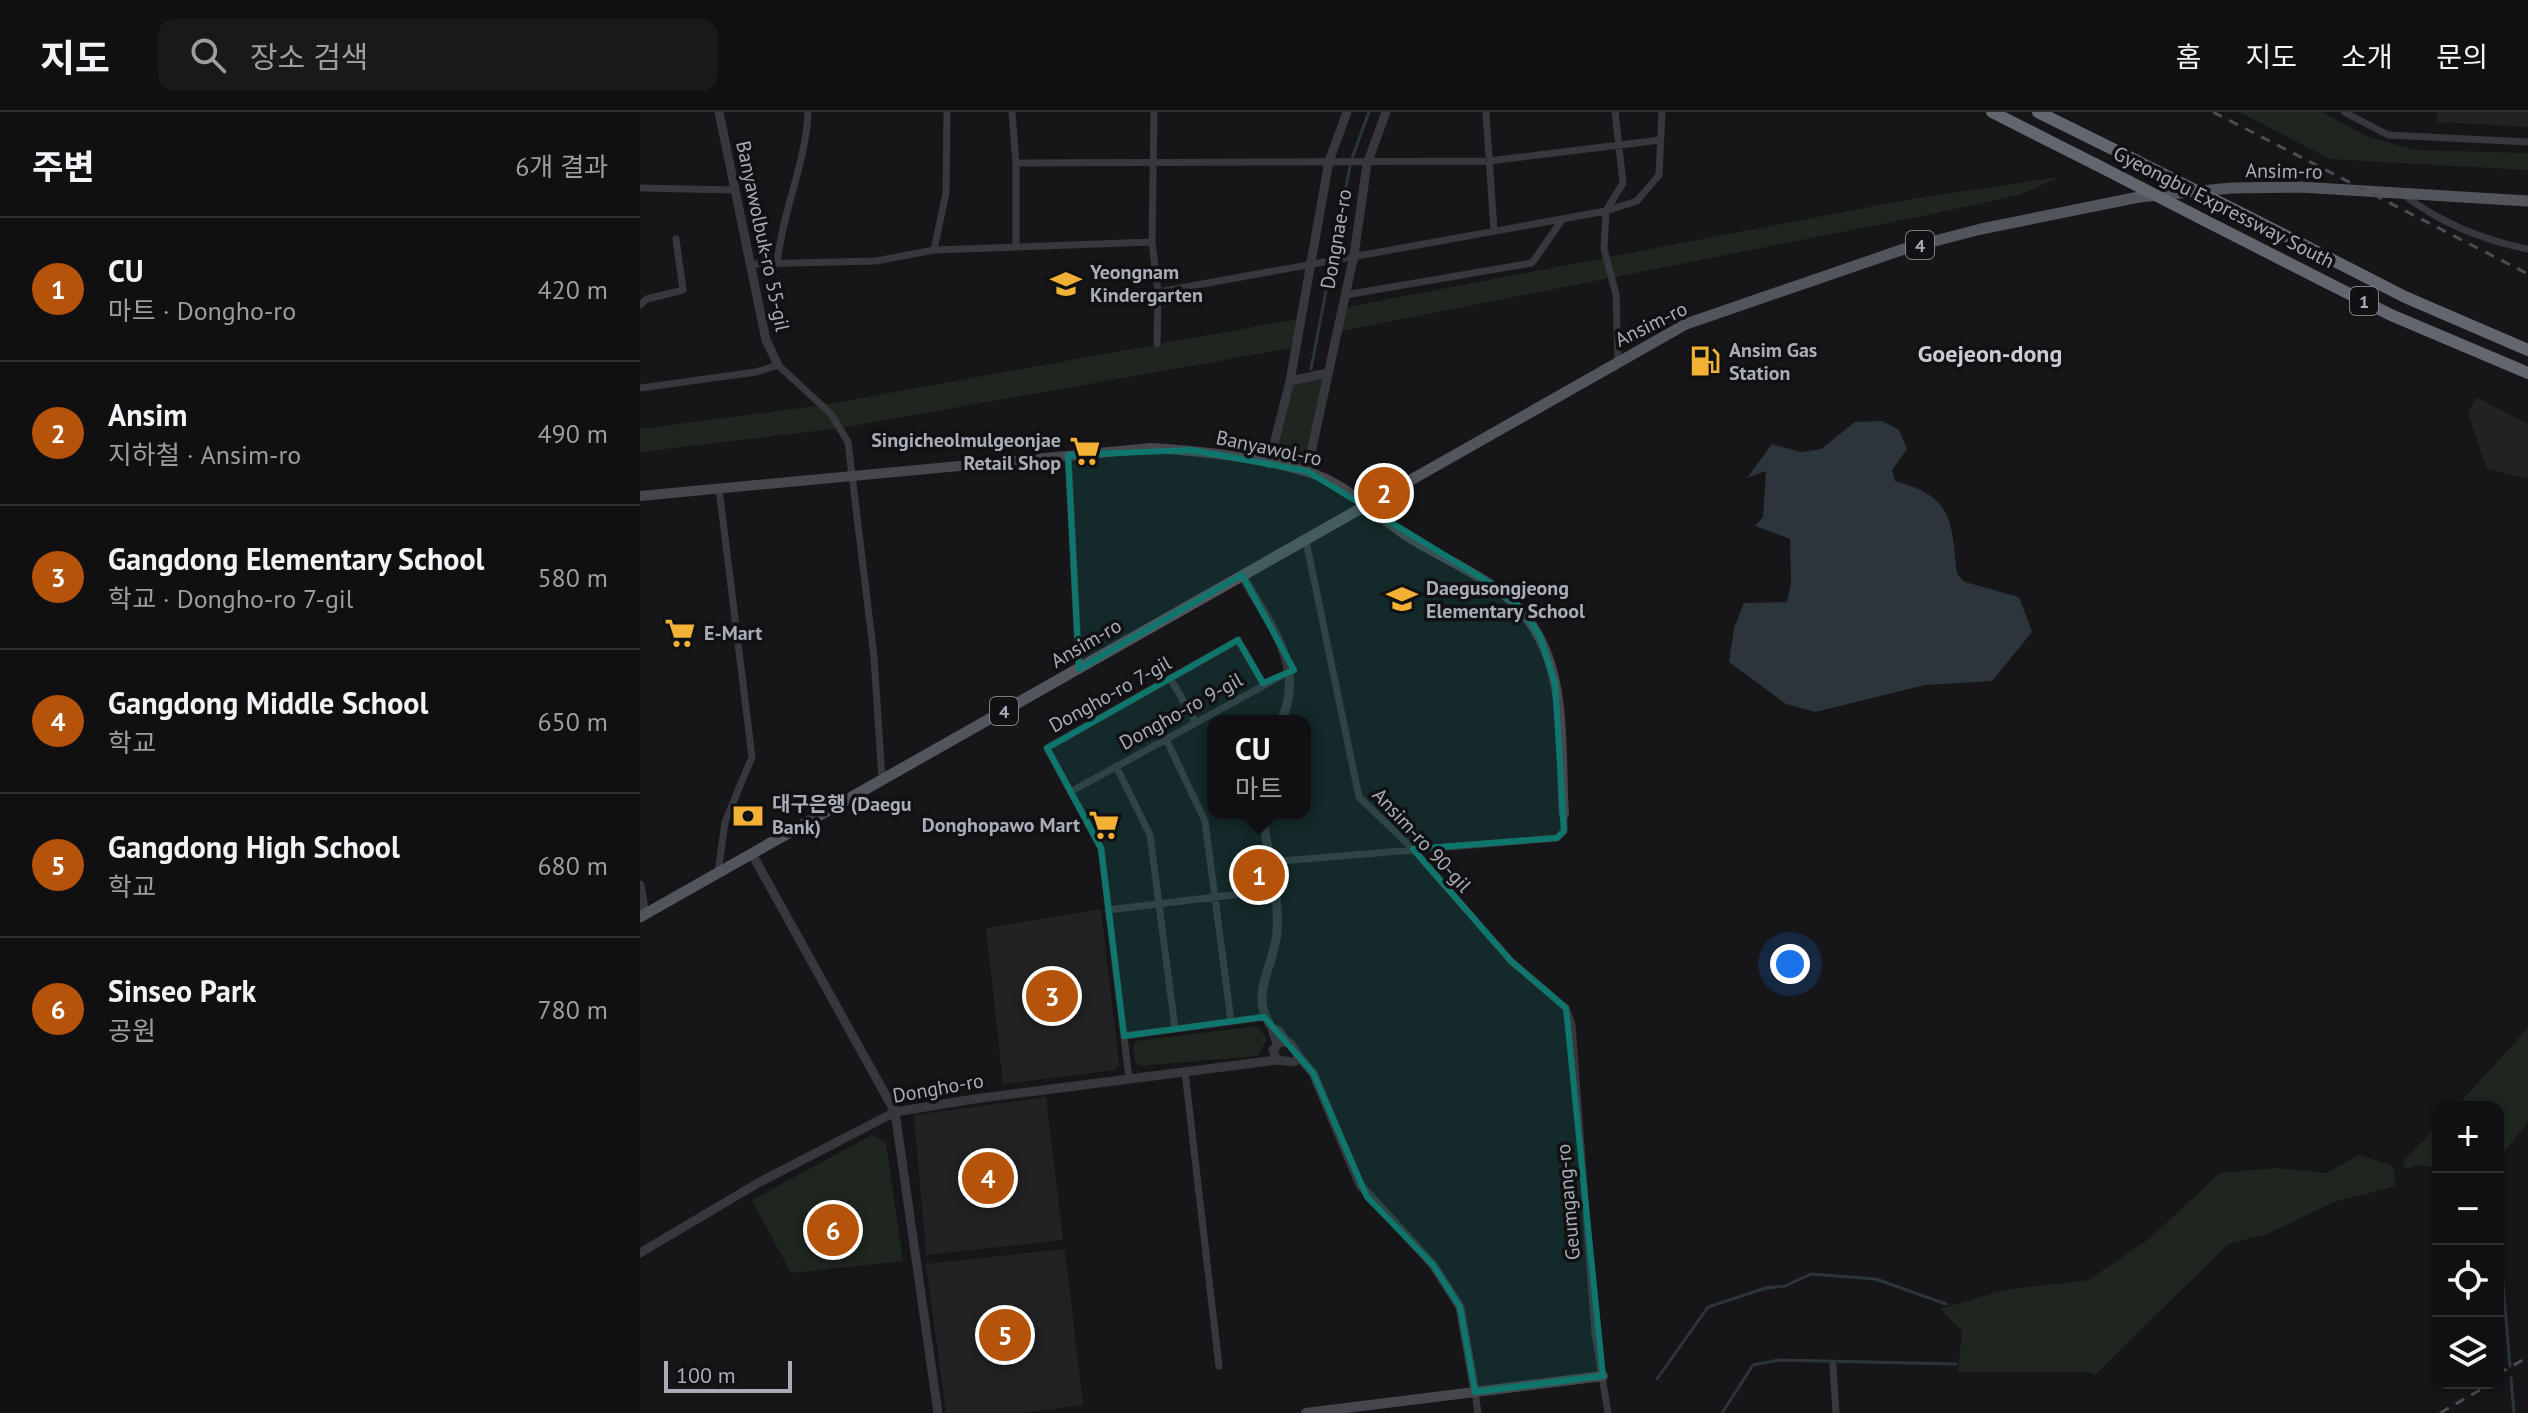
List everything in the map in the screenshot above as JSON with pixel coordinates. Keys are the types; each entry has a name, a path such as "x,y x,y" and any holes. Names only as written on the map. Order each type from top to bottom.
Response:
{"highway":[{"name":"Gyeongbu Expressway South","path":"1992,112 2391,315 2528,373"},
{"name":"1","path":"2038,112 2405,297 2528,350"}],"main road":[{"name":"Ansim-ro","path":"642,916 1686,324 1890,254 2089,205 2232,188 2300,187 2528,201"},
{"name":"Banyawol-ro","path":"640,496 1151,448 1192,450 1307,471 1330,480 1367,504 1404,534 1492,584 1523,610 1540,636 1555,683 1564,814"},
{"path":"1306,1413 1603,1376"}],"street":[{"name":"Banyawolbuk-ro 55-gil","path":"719,112 766,340 778,365"},
{"path":"777,264 781,228 807,130 808,112"},
{"path":"934,250 946,193 947,112"},
{"path":"1012,112 1016,163 1016,245"},
{"path":"1154,112 1152,242 1158,292 1157,344"},
{"path":"1269,464 1290,381 1329,161 1347,112"},
{"name":"Dongnae-ro","path":"1307,471 1354,255 1368,161 1386,112"},
{"path":"1486,112 1494,231"},
{"path":"1615,112 1623,183 1606,211 1604,249 1616,294 1618,360"},
{"path":"1158,292 1606,211 1637,201 1659,175 1662,112"},
{"path":"2344,112 2388,135 2528,142"},
{"path":"1016,163 1489,161 1660,140"},
{"path":"640,188 735,190"},
{"path":"2402,194 2423,210 2485,240 2528,249"},
{"path":"1345,295 1532,263 1562,219"},
{"path":"640,305 647,299 683,290 676,239"},
{"path":"751,264 876,261 934,250 1016,245 1152,242"},
{"path":"640,388 756,372 778,365 840,424 848,442 874,657 882,779"},
{"path":"1290,381 1328,373"},
{"path":"1068,455 1079,669"},
{"path":"718,874 725,822 752,757 719,488"},
{"name":"Ansim-ro 90-gil","path":"1306,541 1354,784 1366,806 1413,849 1511,961 1566,1008 1572,1025"},
{"path":"1242,575 1286,656 1290,671 1288,705 1284,715"},
{"name":"Dongho-ro 7-gil","path":"1129,1078 1101,848 1047,748 1238,640 1263,683"},
{"name":"Dongho-ro 9-gil","path":"1175,1028 1150,835 1116,766 1263,683 1290,671"},
{"path":"1170,678 1195,721"},
{"path":"1214,711 1216,715"},
{"path":"1166,739 1205,821 1231,1021"},
{"path":"1072,791 1116,766"},
{"path":"1269,862 1557,838 1564,831 1564,814"},
{"path":"1263,819 1277,933 1260,989 1264,1017 1272,1028 1279,1031 1282,1043 1313,1073 1367,1197 1433,1265 1460,1307 1478,1413"},
{"path":"752,854 895,1112 938,1413"},
{"name":"Ansim-ro","path":"640,885 642,916"},
{"path":"1108,910 1273,890"},
{"path":"1124,1036 1264,1017"},
{"name":"Geumgang-ro","path":"1572,1025 1595,1334 1608,1413"},
{"path":"1277,1060 1273,1050 1282,1043"},
{"name":"Dongho-ro","path":"640,1253 758,1183 895,1112 1129,1078 1277,1060 1294,1062 1300,1058"},
{"path":"1185,1072 1219,1366"},
{"path":"1833,1366 1836,1413"}],"highlighted area":[{"path":"1192,450 1307,471 1492,584 1523,610 1540,636 1555,683 1564,831 1557,838 1413,849 1511,961 1566,1008 1603,1376 1475,1392 1460,1307 1433,1265 1367,1197 1313,1073 1264,1017 1124,1036 1101,848 1047,748 1238,640 1263,683 1294,670 1242,575 1079,669 1068,455"}],"shaded area":[{"path":"2239,112 2322,112 2366,136 2415,150 2528,153 2528,170 2330,159"},
{"path":"2436,112 2528,112 2528,127 2437,122"},
{"path":"2060,177 2019,195 1918,217 1337,332 1342,308 1917,198"},
{"path":"1302,318 1297,347 841,428 640,452 640,429 823,405"},
{"path":"1328,373 1307,471 1269,464 1290,381"},
{"path":"2476,397 2528,424 2528,479 2487,469 2468,413"},
{"path":"1882,421 1899,430 1907,449 1892,470 1895,481 1929,495 1946,513 1957,574 1965,582 2019,597 2032,632 1992,681 1925,685 1815,712 1786,704 1729,662 1734,628 1744,603 1787,602 1791,583 1790,539 1755,526 1763,517 1766,471 1747,478 1772,444 1801,452 1821,449 1855,422"},
{"path":"1101,909 1119,1064 1115,1070 1003,1084 986,928"},
{"path":"1258,1026 1267,1040 1257,1056 1140,1066 1135,1062 1133,1046 1136,1041"},
{"path":"2528,1028 2528,1122 2504,1152 2504,1101 2461,1101"},
{"path":"1046,1097 1063,1240 926,1255 914,1115"},
{"path":"2432,1131 2432,1167 2418,1165 2406,1169 2403,1162"},
{"path":"872,1135 886,1142 903,1261 791,1273 752,1200"},
{"path":"2359,1155 2393,1166 2396,1186 2334,1202 2267,1234 2228,1244 2095,1375 2089,1372 1958,1372 1962,1331 1940,1309 2004,1290 2089,1280 2150,1238 2220,1173 2276,1168 2326,1173"},
{"path":"1065,1249 1083,1405 1023,1413 946,1413 926,1264"}],"waterway":[{"path":"1311,369 1351,161 1369,112"},
{"path":"2500,1245 2510,1366"},
{"path":"1657,1379 1708,1307 1766,1288 1785,1286 1811,1274 1876,1279 1946,1304"},
{"path":"1722,1413 1753,1365 1779,1360 1956,1364"},
{"path":"2511,1378 2514,1413"}],"railway":[{"path":"2213,112 2528,274"},
{"path":"2504,1371 2528,1357"},
{"path":"2440,1413 2482,1389"}],"place":[{"name":"Yeongnam Kindergarten","path":"1066,284"},
{"name":"Ansim Gas Station","path":"1705,361"},
{"name":"Singicheolmulgeonjae Retail Shop","path":"1085,451"},
{"name":"Ansim","path":"1384,493"},
{"name":"Daegusongjeong Elementary School","path":"1402,599"},
{"name":"E-Mart","path":"680,633"},
{"name":"대구은행 (Daegu Bank)","path":"748,816"},
{"name":"Donghopawo Mart","path":"1104,825"},
{"name":"CU","path":"1259,875"},
{"name":"Gangdong Elementary School","path":"1052,996"},
{"name":"Gangdong Middle School","path":"988,1178"},
{"name":"Sinseo Park","path":"833,1230"},
{"name":"Gangdong High School","path":"1005,1335"}],"district":[{"name":"Goejeon-dong","path":"1990,353"}]}
